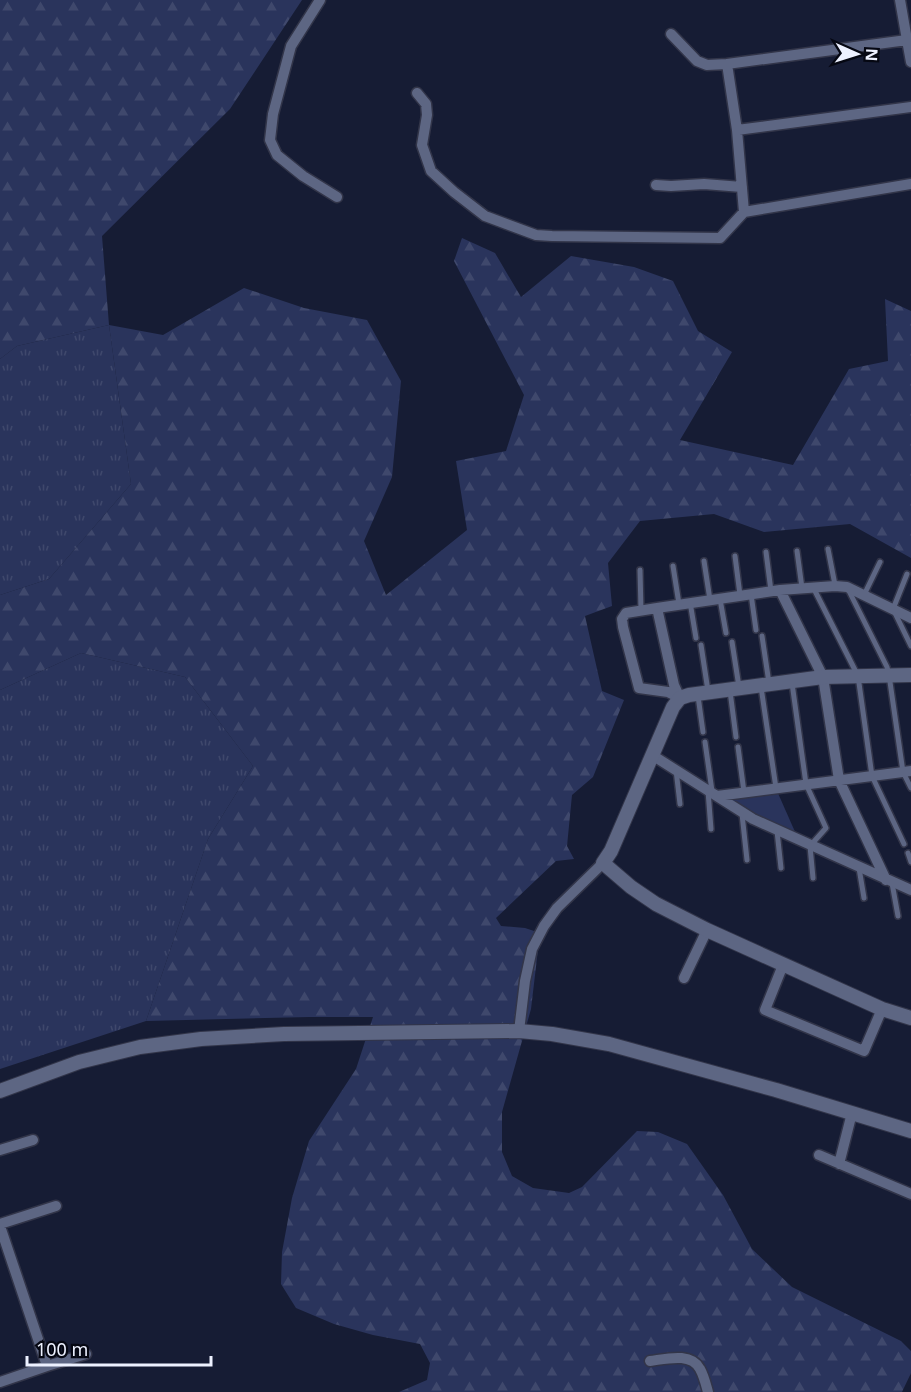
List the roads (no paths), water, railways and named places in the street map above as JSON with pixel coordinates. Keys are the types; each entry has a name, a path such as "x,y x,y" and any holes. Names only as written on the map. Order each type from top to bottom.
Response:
{"street":[{"path":"320,0 291,46 273,114 270,140 277,155 303,176 337,197"},
{"path":"900,0 911,62"},
{"path":"671,34 697,60 707,65 907,40"},
{"path":"727,64 737,130 744,212"},
{"path":"417,93 426,104 427,115 422,146 432,171 485,216 536,235 720,238 744,212 911,184"},
{"path":"737,130 911,107"},
{"path":"656,185 705,184 742,187"},
{"path":"911,618 847,587 835,586 684,603 626,613 622,619 639,688 668,692 680,698 823,677 911,675"},
{"path":"776,591 823,677 839,780 889,881"},
{"path":"657,608 674,685 680,698"},
{"path":"519,1031 525,981 532,949 557,908 603,863 611,851 673,707 680,698"},
{"path":"652,755 753,819 911,890"},
{"path":"712,793 744,792 907,772"},
{"path":"603,863 631,888 656,904 707,930 882,1009 911,1018"},
{"path":"684,978 707,930"},
{"path":"783,965 765,1010 864,1051 882,1009"},
{"path":"0,1091 78,1062 140,1047 201,1039 284,1034 519,1031 609,1044 776,1090 911,1131"},
{"path":"839,1164 852,1113"},
{"path":"0,1150 33,1140"},
{"path":"819,1155 911,1194"},
{"path":"47,1366 0,1225 56,1206"},
{"path":"0,1382 86,1354"},
{"path":"650,1361 689,1359 699,1367 708,1392"}],"lane":[{"path":"828,549 835,586"},
{"path":"797,551 808,588 858,676 872,776 903,844"},
{"path":"766,552 776,591"},
{"path":"735,556 756,630"},
{"path":"704,561 726,633"},
{"path":"864,595 880,562"},
{"path":"673,566 696,638"},
{"path":"640,570 641,610"},
{"path":"907,574 893,609 911,645"},
{"path":"847,587 890,675 911,788"},
{"path":"762,636 776,788"},
{"path":"732,642 736,737"},
{"path":"701,645 703,732"},
{"path":"792,681 806,784 826,828 810,846 813,878"},
{"path":"705,742 712,793 711,829"},
{"path":"738,747 744,792"},
{"path":"676,770 680,804"},
{"path":"742,812 747,860"},
{"path":"777,830 781,868"},
{"path":"908,853 911,862"},
{"path":"858,868 864,898"},
{"path":"889,881 898,916"}]}
